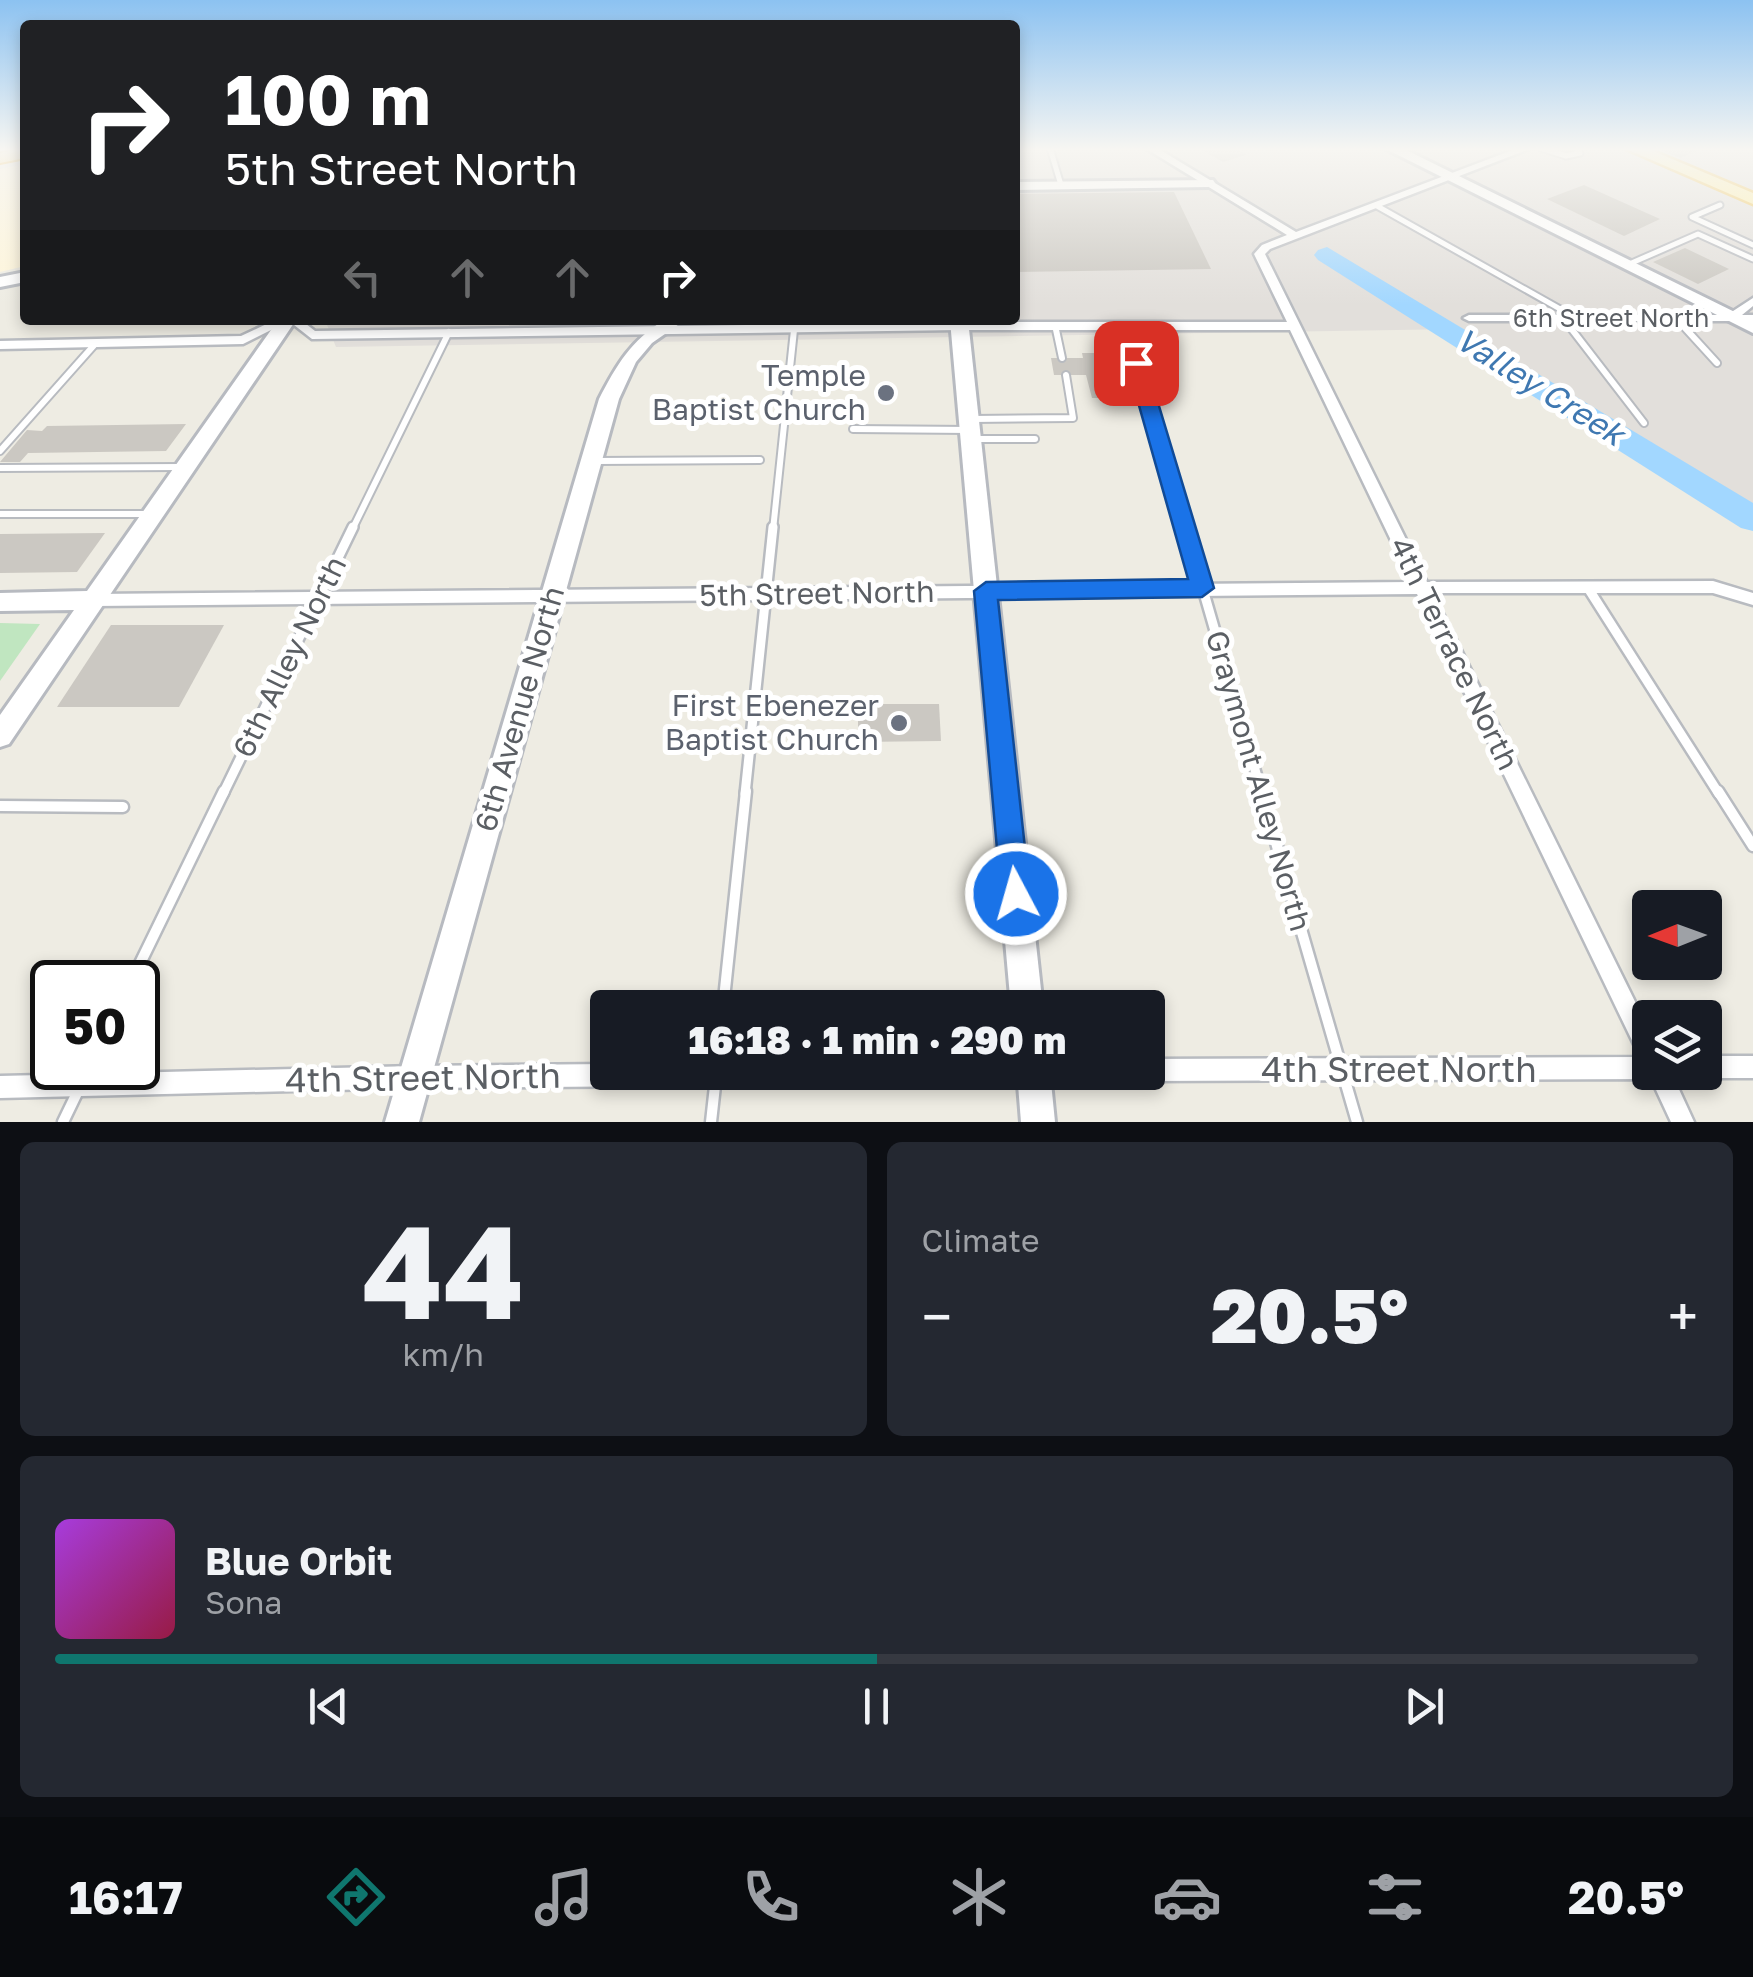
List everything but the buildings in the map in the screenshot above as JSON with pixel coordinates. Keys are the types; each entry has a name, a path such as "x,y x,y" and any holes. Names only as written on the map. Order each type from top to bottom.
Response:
{"street":[{"path":"1238,200 1295,236 1392,200"},
{"path":"1495,200 1753,328"},
{"name":"4th Terrace North","path":"1295,236 1266,246 1259,254 1632,1018"},
{"path":"1731,317 1753,301"},
{"name":"6th Street North","path":"1469,318 1753,318"},
{"path":"0,345 243,340 277,325"},
{"path":"0,736 285,325"},
{"path":"296,325 312,335 668,326 794,330 912,325"},
{"path":"959,325 1025,990"},
{"path":"1020,325 1294,326"},
{"name":"6th Avenue North","path":"402,1122 609,400 628,360 646,339 668,326"},
{"name":"5th Street North","path":"0,602 1422,586 1713,587 1752,598"},
{"path":"1722,1068 1753,1067"},
{"name":"4th Street North","path":"1165,1070 1632,1068"},
{"name":"4th Street North","path":"160,1077 590,1074"},
{"name":"4th Street North","path":"0,1087 30,1083"},
{"path":"1033,1090 1038,1122"},
{"path":"1667,1090 1683,1122"}],"lane":[{"path":"1720,205 1692,217 1753,245"},
{"path":"1377,206 1570,318 1644,423"},
{"path":"1627,265 1698,234 1753,260"},
{"path":"1675,318 1717,364"},
{"name":"Graymont Alley North","path":"1126,325 1358,1122"},
{"path":"1054,326 1062,358"},
{"path":"725,990 794,330"},
{"name":"6th Alley North","path":"142,960 449,332"},
{"path":"0,451 96,343"},
{"path":"853,429 969,429 1073,418 1066,375"},
{"path":"969,429 1035,439"},
{"path":"591,462 760,460"},
{"path":"0,468 186,467"},
{"path":"0,514 154,514"},
{"path":"1586,586 1753,846"},
{"path":"0,806 122,807"},
{"path":"63,1122 79,1090"},
{"path":"711,1122 714,1090"}],"shaded area":[{"path":"0,200 20,200 20,267 0,272"},
{"path":"1020,200 1753,200 1753,505 1460,329 336,347 327,325 1020,325"}],"green space":[{"path":"0,623 40,624 0,681"}],"waterway":[{"name":"Valley Creek","path":"1327,255 1753,519"}],"place":[{"name":"Temple Baptist Church","path":"886,393"},
{"name":"First Ebenezer Baptist Church","path":"899,723"}],"route":[{"path":"1016,894 986,591 1202,588 1136,363"}]}
